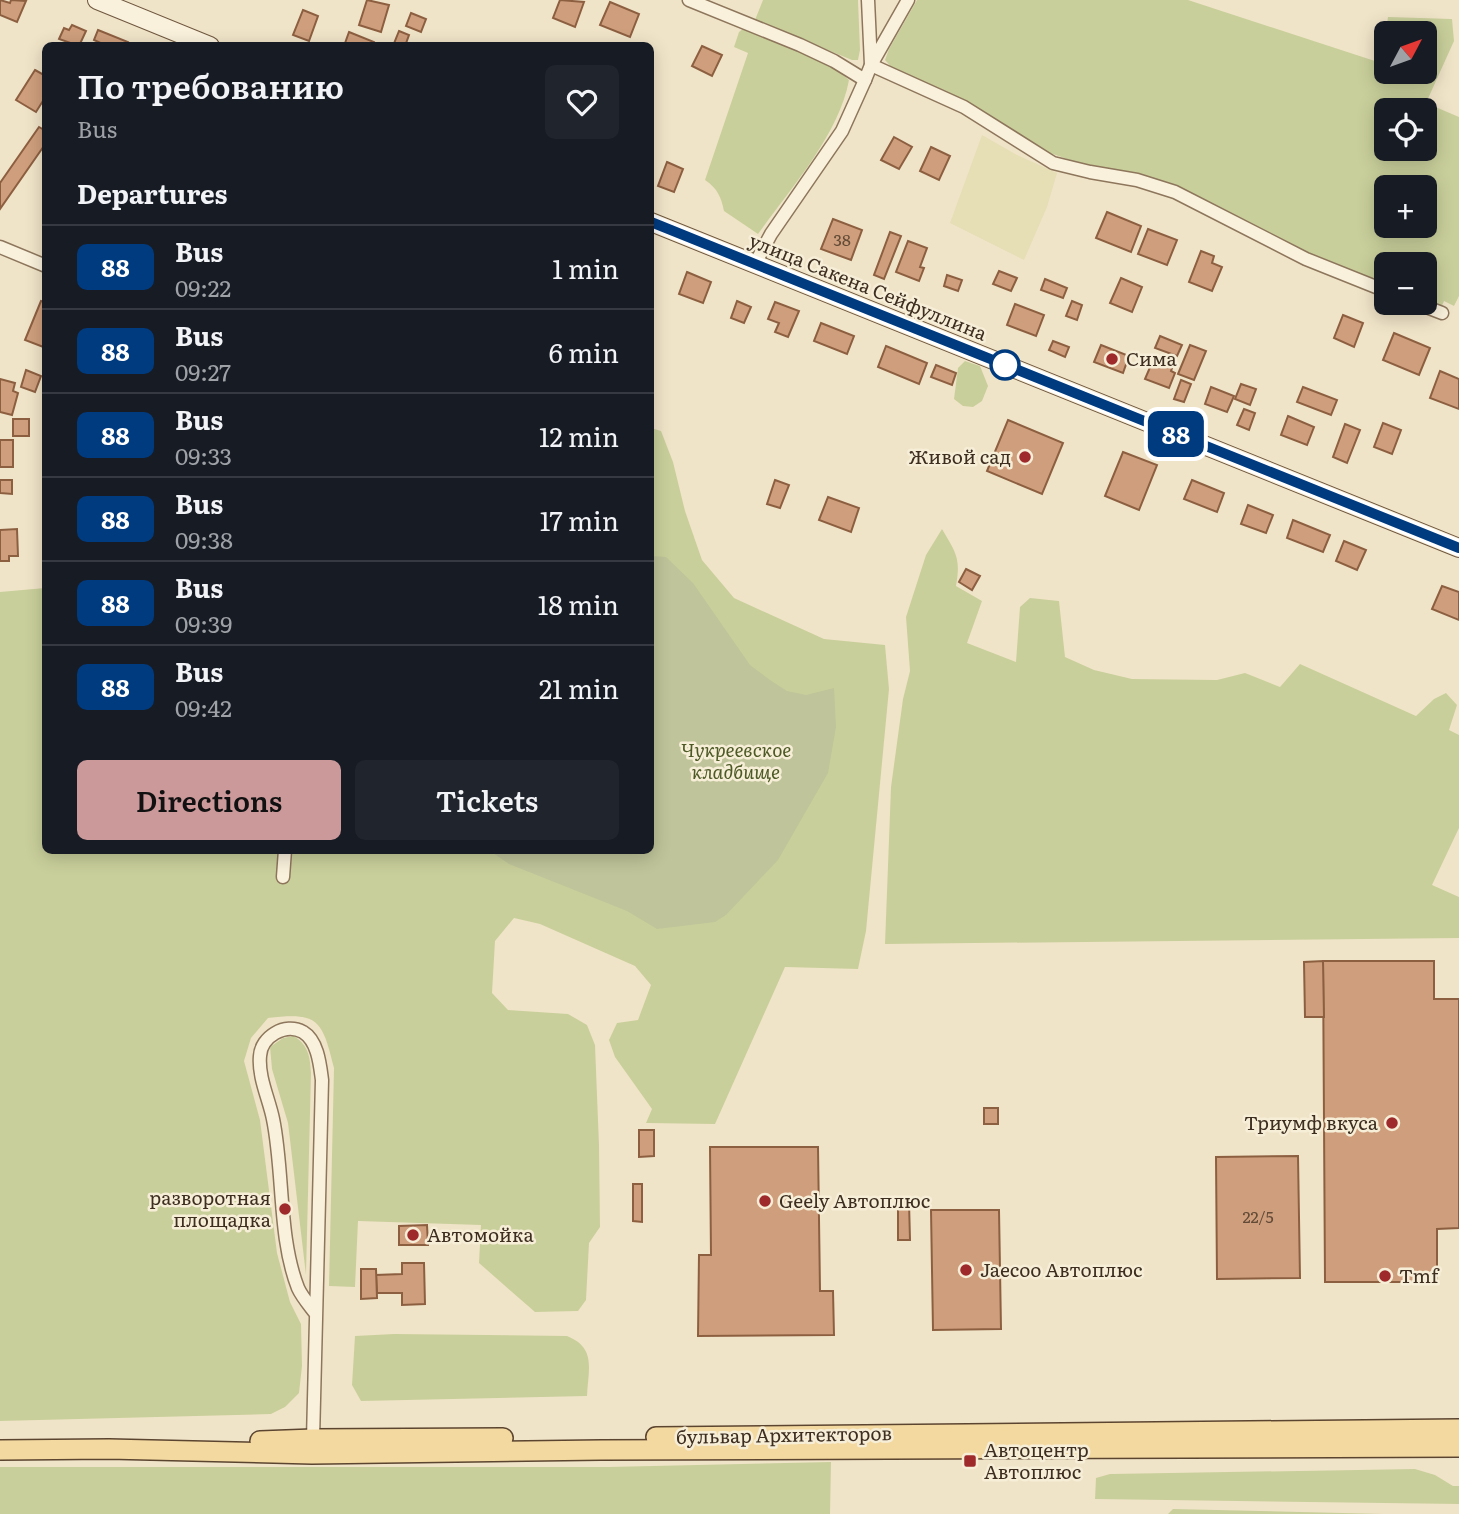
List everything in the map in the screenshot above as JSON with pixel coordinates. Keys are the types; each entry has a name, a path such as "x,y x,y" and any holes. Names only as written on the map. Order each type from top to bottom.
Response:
{"main road":[{"path":"97,0 200,42"},
{"name":"улица Сакена Сейфуллина","path":"654,223 1459,548"},
{"name":"бульвар Архитекторов","path":"0,1450 1459,1429"},
{"name":"бульвар Архитекторов","path":"313,1446 615,1450 1459,1447"}],"street":[{"path":"688,0 800,45 865,80"},
{"path":"868,0 871,65"},
{"path":"755,264 771,234 842,131 871,65 908,0"},
{"path":"871,65 964,107 1053,163 1136,180 1175,192 1306,259 1374,286"},
{"path":"0,247 42,264"},
{"path":"1437,311 1442,313"},
{"path":"283,877 285,854"},
{"path":"313,1446 323,1094 320,1061 312,1042 303,1032 286,1029 275,1032 264,1043 260,1055 261,1069 277,1146 287,1240 298,1289 316,1314"}],"shaded area":[{"path":"982,135 1057,173 1047,207 1024,260 950,223"}],"green space":[{"path":"763,0 858,0 858,60 852,60 755,20"},
{"path":"917,0 1188,0 1374,61 1374,84 1435,84 1428,98 1374,98 1374,161 1437,161 1437,108 1459,117 1459,296 1454,306 1444,301 1441,308 1437,306 1437,252 1374,252 1374,282 1147,188 1042,150 994,118 957,97 892,68 885,60"},
{"path":"1388,17 1452,19 1454,41 1437,79 1437,21 1387,21"},
{"path":"744,28 812,56 849,80 844,101 824,141 758,234 724,211 718,194 705,180 748,53 734,47 739,32"},
{"path":"965,361 980,366 988,386 982,401 973,407 963,406 954,399 958,368"},
{"path":"654,429 661,431 702,560 734,598 824,639 885,645 889,689 866,931 858,969 785,967 715,1124 646,1123 652,1109 615,1057 609,1040 617,1023 638,1020 651,985 635,966 540,924 514,918 495,941 492,993 508,1010 568,1014 587,1025 595,1045 600,1227 589,1243 586,1300 578,1311 535,1312 479,1263 481,1225 358,1221 355,1287 329,1286 334,1068 326,1039 316,1023 298,1017 268,1018 251,1038 244,1061 260,1120 277,1253 290,1302 301,1324 302,1366 299,1393 285,1407 271,1414 0,1421 0,592 42,588 42,854 654,854"},
{"path":"942,529 956,556 956,586 982,601 967,643 1016,662 1020,607 1030,598 1059,601 1065,657 1094,670 1132,679 1217,680 1245,673 1280,687 1300,664 1416,716 1434,699 1446,693 1457,705 1449,730 1459,735 1459,828 1432,885 1459,897 1459,938 885,944 891,787 903,699 910,671 906,617 926,555"},
{"name":"Чукреевское кладбище","path":"654,556 666,557 693,583 750,665 770,680 787,691 806,695 834,688 836,727 828,773 778,860 726,915 715,922 657,929 627,911 509,864 494,854 654,854"},
{"path":"294,1036 308,1052 311,1073 306,1275 288,1123 272,1069 270,1047 283,1038"},
{"path":"355,1336 567,1336 577,1341 587,1353 587,1396 361,1401 352,1385"},
{"path":"831,1462 830,1514 0,1514 0,1467 608,1467"},
{"path":"1415,1469 1435,1475 1453,1486 1459,1486 1459,1504 1095,1499 1096,1478 1110,1474"},
{"path":"1173,1509 1384,1514 1168,1514"}],"building":[{"path":"0,0 10,3 11,0 26,1 17,22 0,15"},
{"path":"367,0 389,5 381,32 359,25"},
{"path":"560,0 584,2 575,27 553,18"},
{"path":"610,2 639,14 630,37 600,25"},
{"path":"303,10 318,16 309,41 293,35"},
{"path":"411,13 426,19 421,32 406,26"},
{"path":"72,25 86,31 81,42 59,39 64,28 69,30"},
{"path":"98,30 128,42 98,42 94,40"},
{"path":"399,31 409,35 406,42 395,42"},
{"path":"349,32 374,42 345,42"},
{"path":"702,46 722,55 712,76 692,66"},
{"path":"35,70 42,74 42,102 36,112 16,100"},
{"path":"39,127 42,129 42,149 0,209 0,183"},
{"path":"894,137 912,147 899,169 881,160"},
{"path":"931,147 950,156 939,180 920,171"},
{"path":"667,162 683,169 674,192 658,186"},
{"path":"1107,212 1141,226 1131,252 1096,238"},
{"path":"833,219 862,230 851,260 821,249"},
{"path":"1148,229 1177,240 1167,265 1138,254"},
{"path":"890,232 901,236 884,279 874,275"},
{"path":"908,241 927,248 920,267 924,268 919,281 896,272"},
{"path":"1201,251 1214,256 1212,263 1222,267 1212,291 1189,282"},
{"path":"999,271 1017,278 1011,291 993,284"},
{"path":"687,272 711,282 703,303 679,294"},
{"path":"947,275 962,280 958,291 944,286"},
{"path":"1121,278 1142,287 1132,312 1110,303"},
{"path":"1045,279 1067,288 1063,298 1041,290"},
{"path":"41,301 42,301 42,346 25,340"},
{"path":"737,301 751,307 744,323 731,318"},
{"path":"1072,301 1082,305 1077,320 1066,316"},
{"path":"775,302 799,311 788,337 775,332 779,323 768,319"},
{"path":"1015,304 1044,315 1036,336 1007,325"},
{"path":"1343,315 1363,323 1354,347 1334,338"},
{"path":"821,323 854,336 847,354 814,341"},
{"path":"1394,333 1430,348 1419,375 1383,360"},
{"path":"1160,336 1182,345 1177,356 1155,348"},
{"path":"1053,341 1069,347 1065,357 1049,350"},
{"name":"Сима","path":"1101,345 1129,356 1123,373 1094,362"},
{"path":"1190,345 1206,351 1194,380 1178,374"},
{"path":"886,346 927,363 919,384 878,367"},
{"path":"1154,358 1173,365 1171,371 1175,373 1169,388 1145,379"},
{"path":"936,365 956,373 952,385 931,377"},
{"path":"26,370 41,376 35,392 21,387"},
{"path":"1440,371 1459,379 1459,409 1430,398"},
{"path":"0,379 15,383 13,391 18,393 12,415 0,412"},
{"path":"1181,380 1191,384 1184,402 1174,399"},
{"path":"1241,384 1256,389 1250,405 1235,399"},
{"path":"1211,387 1234,396 1227,412 1205,404"},
{"path":"1303,387 1337,400 1331,415 1297,402"},
{"path":"1244,409 1255,413 1249,430 1237,425"},
{"path":"1288,416 1314,427 1307,445 1281,435"},
{"path":"13,419 29,419 29,436 13,436"},
{"name":"Живой сад","path":"1008,420 1063,443 1042,494 987,471"},
{"path":"1383,423 1401,430 1392,454 1374,447"},
{"path":"1345,424 1360,430 1347,463 1333,457"},
{"path":"0,440 13,440 13,467 0,467"},
{"path":"1123,452 1157,465 1139,510 1105,496"},
{"path":"0,480 12,480 12,494 0,493"},
{"path":"775,480 789,485 780,508 767,504"},
{"path":"1192,480 1224,493 1217,512 1184,499"},
{"path":"828,497 859,508 851,532 819,520"},
{"path":"1248,505 1273,515 1266,533 1241,524"},
{"path":"1293,520 1330,535 1323,552 1287,538"},
{"path":"17,529 18,556 9,556 9,561 0,561 0,530"},
{"path":"1344,541 1366,550 1357,570 1336,561"},
{"path":"966,569 980,576 972,590 959,582"},
{"path":"1442,586 1459,592 1459,620 1432,609"},
{"name":"Триумф вкуса","path":"1323,961 1434,961 1434,999 1459,999 1459,1228 1437,1229 1437,1282 1325,1282"},
{"path":"1323,961 1324,1017 1305,1017 1304,962"},
{"path":"984,1108 998,1108 998,1124 984,1124"},
{"path":"639,1130 654,1130 654,1156 639,1157"},
{"name":"Geely Автоплюс","path":"710,1147 818,1147 820,1291 833,1291 834,1335 698,1336 699,1255 711,1255"},
{"path":"1298,1156 1300,1278 1217,1279 1216,1157"},
{"path":"633,1184 642,1184 642,1222 633,1221"},
{"path":"898,1202 909,1202 910,1240 898,1240"},
{"name":"Jaecoo Автоплюс","path":"931,1210 999,1210 1001,1329 933,1330"},
{"name":"Автомойка","path":"427,1225 428,1245 399,1245 399,1226"},
{"path":"402,1263 424,1263 425,1304 402,1305 402,1293 377,1293 376,1275 402,1274"},
{"path":"361,1269 376,1269 377,1298 361,1299"}],"bus line":[{"name":"88","path":"654,223 1459,548"}],"place":[{"name":"Сима","path":"1112,359"},
{"name":"Живой сад","path":"1025,457"},
{"name":"Триумф вкуса","path":"1392,1123"},
{"name":"Geely Автоплюс","path":"765,1201"},
{"name":"разворотная площадка","path":"285,1209"},
{"name":"Автомойка","path":"413,1235"},
{"name":"Jaecoo Автоплюс","path":"966,1270"},
{"name":"Tmf","path":"1385,1276"},
{"name":"Автоцентр Автоплюс","path":"970,1461"}]}
